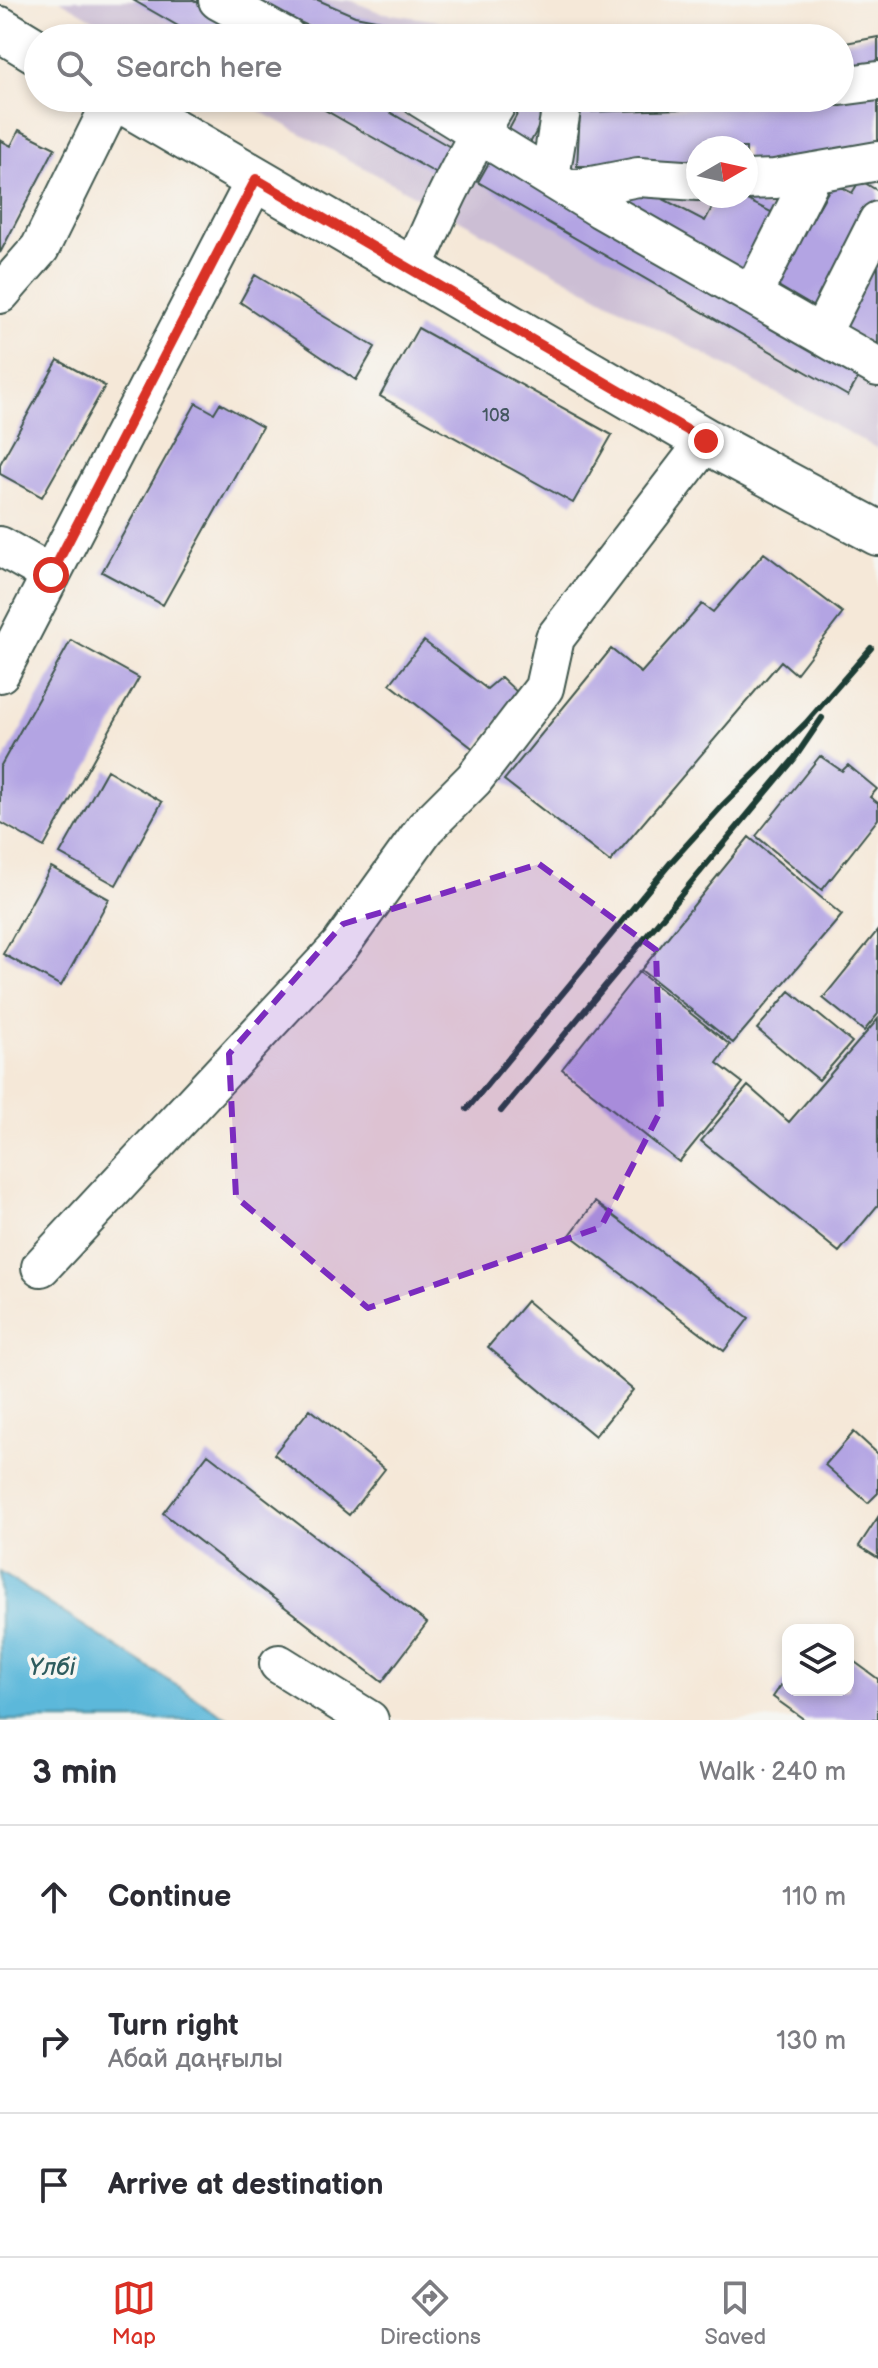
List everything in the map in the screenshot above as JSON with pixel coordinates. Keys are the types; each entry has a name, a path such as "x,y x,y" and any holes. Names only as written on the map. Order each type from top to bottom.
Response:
{"main road":[{"path":"0,29 24,44"},
{"path":"139,112 706,441 878,533"}],"lane":[{"path":"218,0 262,24"},
{"path":"854,84 878,81"},
{"path":"0,294 40,248 108,112"},
{"path":"443,112 560,184 878,367"},
{"path":"413,270 433,221 491,112"},
{"path":"560,184 563,112"},
{"path":"758,180 878,161"},
{"path":"752,295 814,172"},
{"path":"560,184 638,177 686,180"},
{"path":"0,673 256,179"},
{"path":"821,334 878,221"},
{"path":"41,1267 340,946 425,828 474,779 544,688 555,638 706,441"},
{"path":"0,546 51,575"},
{"path":"279,1664 369,1720"}],"highlighted area":[{"path":"539,864 656,950 661,1110 601,1227 368,1308 236,1197 229,1054 343,924"}],"shaded area":[{"path":"60,0 350,0 379,12 456,24 102,24"},
{"path":"878,33 878,449 262,112 854,112 854,38"}],"water":[{"name":"Үлбі","path":"0,1572 221,1714 233,1720 0,1720"}],"building":[{"path":"133,0 193,0 235,24 175,24"},
{"path":"251,0 318,0 355,16 396,24 304,24"},
{"path":"878,37 878,62 854,66 854,41"},
{"path":"878,94 878,149 758,164 758,136 686,136 686,166 577,166 580,112 854,112 854,97"},
{"path":"328,112 389,112 452,148 437,174"},
{"path":"518,112 535,112 544,117 528,147 506,135"},
{"path":"19,130 55,148 0,253 0,140 11,146"},
{"path":"491,159 861,373 848,396 478,182"},
{"path":"860,180 878,191 878,203 817,309 775,284 833,183 852,193"},
{"path":"646,190 705,221 712,208 758,208 758,206 775,214 746,272 620,208 631,193"},
{"path":"878,259 878,347 843,329"},
{"path":"255,275 375,347 356,380 240,302"},
{"path":"418,328 612,435 573,503 380,396"},
{"path":"58,360 105,386 42,497 0,474 0,464"},
{"path":"196,403 214,413 220,403 262,427 163,605 102,572"},
{"path":"764,553 843,613 796,674 781,661 610,862 504,780 611,649 641,673 702,604 713,612"},
{"path":"71,640 139,678 44,847 0,822 0,767"},
{"path":"424,641 487,689 501,677 519,694 475,750 390,684"},
{"path":"820,756 842,771 848,765 877,789 870,797 878,803 878,819 822,890 756,836"},
{"path":"107,770 162,802 116,885 60,854"},
{"path":"749,837 842,915 733,1043 641,970"},
{"path":"51,867 109,899 61,986 3,954"},
{"path":"878,930 878,1014 864,1031 823,998"},
{"path":"639,972 730,1045 717,1063 743,1083 679,1162 562,1069"},
{"path":"790,991 852,1042 819,1080 757,1029"},
{"path":"878,1019 878,1205 839,1252 701,1141 748,1086 789,1122"},
{"path":"595,1202 749,1318 724,1351 570,1235"},
{"path":"527,1301 633,1390 595,1436 488,1347"},
{"path":"310,1409 385,1469 349,1515 274,1454"},
{"path":"854,1432 878,1454 878,1493 868,1503 825,1465"},
{"path":"208,1454 427,1623 382,1682 163,1513"},
{"path":"878,1517 878,1558 859,1546"},
{"path":"854,1661 878,1679 878,1720 805,1720 773,1697 782,1684 782,1696 854,1696"}],"railway":[{"path":"467,1109 672,861 722,806 806,723 871,648"},
{"path":"501,1111 794,759 822,718"}],"route":[{"path":"51,575 256,179 706,441"}]}
